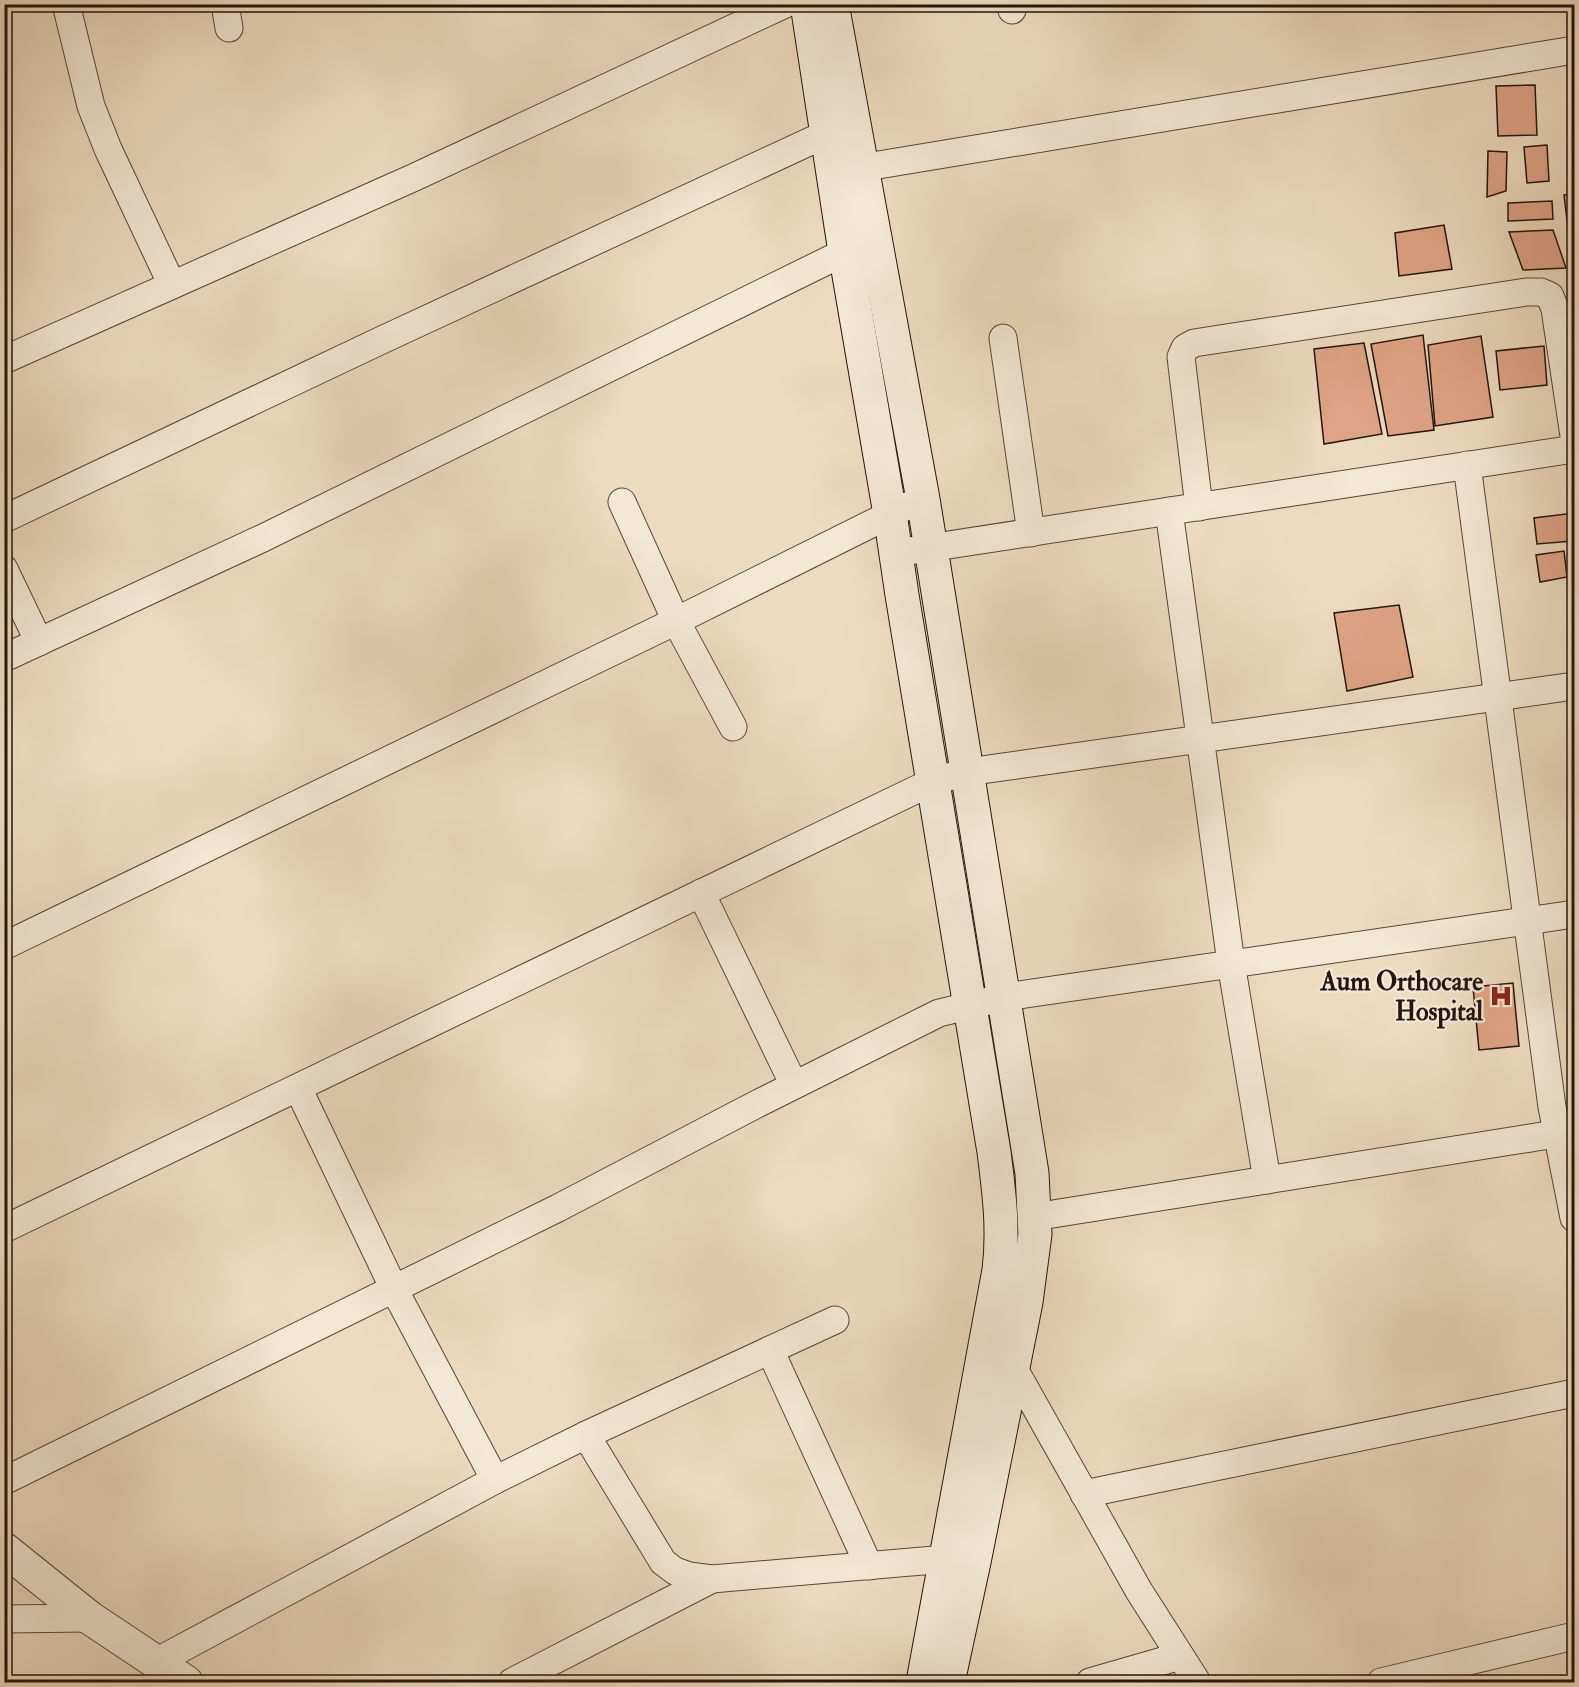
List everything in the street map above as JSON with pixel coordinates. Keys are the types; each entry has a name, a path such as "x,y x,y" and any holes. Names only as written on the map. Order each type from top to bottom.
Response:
{"main road":[{"path":"807,4 826,134 847,171 922,499 1032,1173 1035,1234 1026,1302 948,1683"},
{"path":"832,4 847,171 845,252 934,781 1001,1205 1002,1239 999,1270 923,1683"},
{"path":"4,1549 90,1618 186,1683"}],"street":[{"path":"66,4 91,106 108,149 172,285"},
{"path":"4,360 415,177 785,4"},
{"path":"847,171 1575,50"},
{"path":"4,519 384,339 826,134"},
{"path":"4,658 273,533 845,252"},
{"path":"1199,507 1181,357 1185,348 1194,343 1526,292 1541,292 1550,296 1555,309 1575,436"},
{"path":"1003,338 1031,533"},
{"path":"896,553 1575,449"},
{"path":"1467,465 1552,1107 1566,1133 1575,1218"},
{"path":"4,946 676,621 922,499"},
{"path":"622,502 676,621 733,727"},
{"path":"1169,511 1231,963 1267,1180"},
{"path":"4,569 39,642"},
{"path":"4,1229 934,781 967,772 1575,686"},
{"path":"701,893 794,1085"},
{"path":"4,1481 558,1208 794,1085 939,1013 1005,997 1575,914"},
{"path":"297,1088 394,1289 495,1480"},
{"path":"1034,1217 1566,1133"},
{"path":"156,1662 495,1480 586,1435 835,1320"},
{"path":"770,1350 869,1566"},
{"path":"1013,1367 1139,1591 1197,1683"},
{"path":"1084,1494 1575,1393"},
{"path":"586,1435 663,1562 675,1571 689,1576 712,1579 946,1559"},
{"path":"512,1683 712,1579"},
{"path":"4,1620 90,1618"},
{"path":"1381,1683 1575,1636"},
{"path":"1090,1683 1180,1656"}],"building":[{"path":"1535,85 1537,135 1498,136 1496,86"},
{"path":"1547,145 1549,181 1527,183 1524,147"},
{"path":"1488,151 1507,152 1506,191 1487,197"},
{"path":"1574,193 1574,246 1570,246 1564,195"},
{"path":"1552,201 1553,219 1508,221 1508,203"},
{"path":"1444,225 1452,269 1399,276 1395,233"},
{"path":"1553,230 1566,268 1523,270 1509,232"},
{"path":"1423,335 1434,430 1388,436 1371,344"},
{"path":"1481,336 1493,417 1435,426 1428,345"},
{"path":"1364,343 1382,434 1324,444 1314,349"},
{"path":"1544,346 1547,385 1500,390 1496,351"},
{"path":"1574,513 1574,551 1573,541 1537,544 1534,518"},
{"path":"1564,551 1567,577 1540,582 1536,555"},
{"path":"1399,605 1413,677 1347,691 1334,613"},
{"path":"1513,983 1519,1046 1479,1050 1473,987"}],"place":[{"name":"Aum Orthocare Hospital","path":"1501,996"}]}
